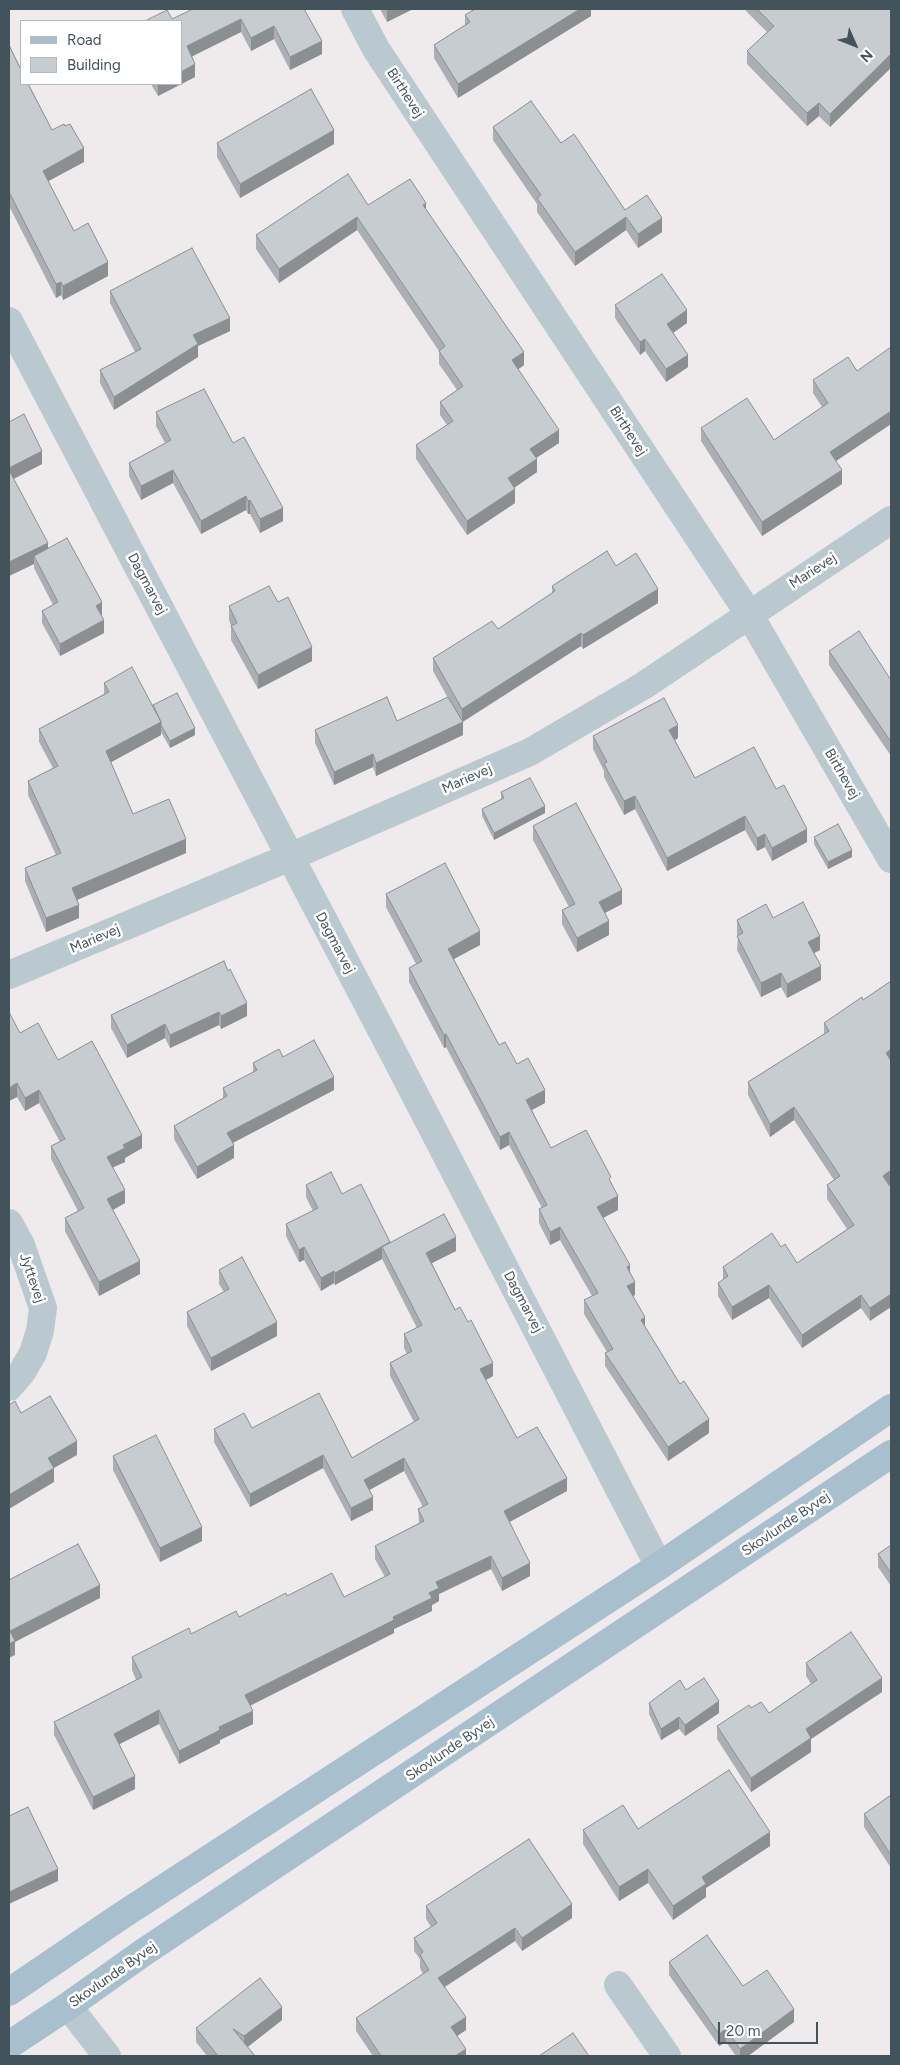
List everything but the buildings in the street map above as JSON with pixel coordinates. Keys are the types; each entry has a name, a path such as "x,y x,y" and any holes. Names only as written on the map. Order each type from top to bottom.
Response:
{"main road":[{"path":"9,1992 122,1916 659,1566 891,1408"},
{"name":"Skovlunde Byvej","path":"9,2045 144,1952 891,1454"}],"street":[{"name":"Birthevej","path":"356,9 376,49 749,614 891,859"},
{"name":"Dagmarvej","path":"9,321 659,1566"},
{"name":"Marievej","path":"9,975 290,857 530,752 643,686 891,520"},
{"name":"Jyttevej","path":"9,1223 21,1245 43,1308 40,1332 33,1353 22,1372 9,1387"},
{"path":"618,1985 667,2056"},
{"path":"68,2006 107,2056"}]}
